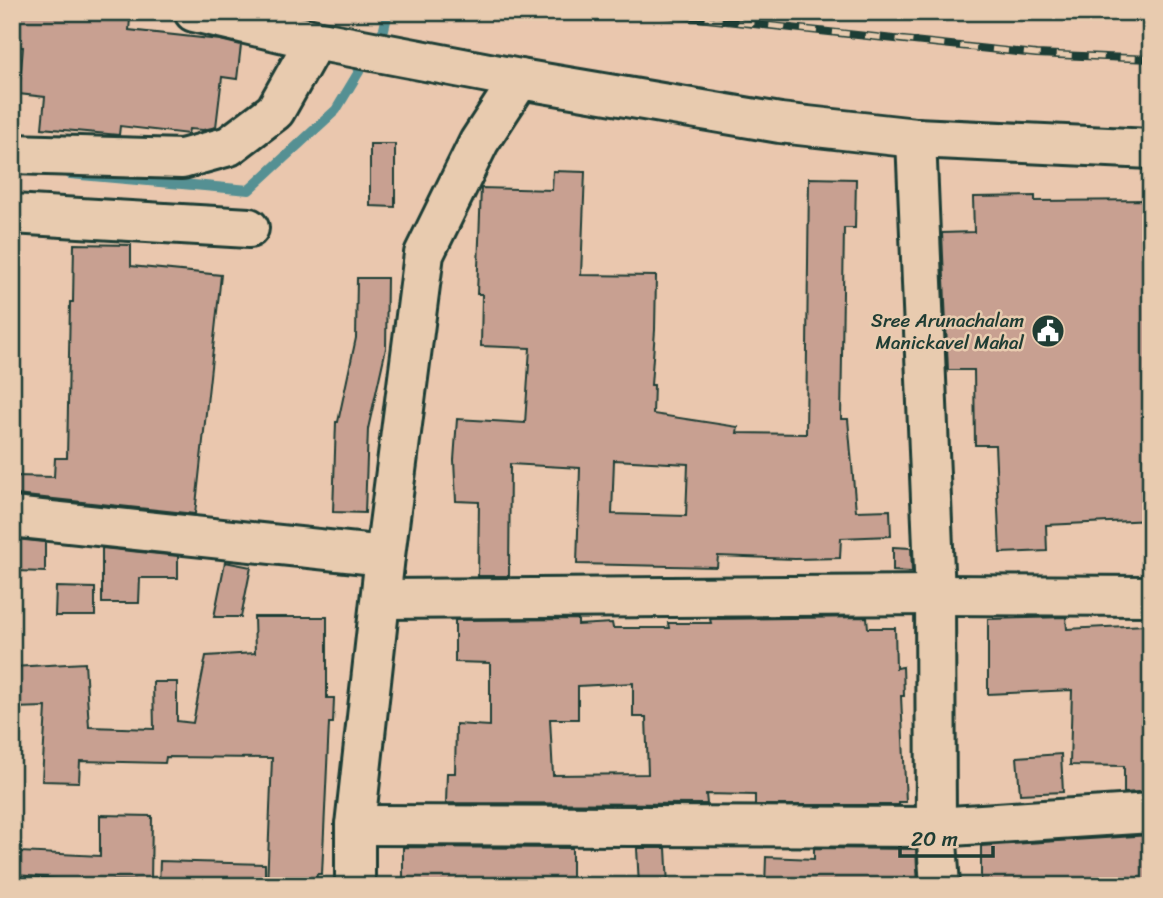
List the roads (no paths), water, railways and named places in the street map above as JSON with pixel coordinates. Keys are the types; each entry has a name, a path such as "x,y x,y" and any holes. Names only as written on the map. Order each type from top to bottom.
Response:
{"street":[{"path":"194,12 315,40 520,79 780,123 916,138 1151,149"},
{"path":"12,154 182,159 229,146 275,111 315,40"},
{"path":"355,886 355,825 385,556 424,254 479,142 520,79"},
{"path":"916,138 935,595 936,827 940,886"},
{"path":"12,214 249,228"},
{"path":"12,517 385,556"},
{"path":"382,599 1151,596"},
{"path":"355,825 936,827 1151,813"}],"waterway":[{"path":"375,44 384,29 388,12"},
{"path":"70,174 249,190 336,110 366,60"}],"railway":[{"path":"642,12 1036,54 1151,59"}],"place":[{"name":"Sree Arunachalam Manickavel Mahal","path":"1048,331"}]}
